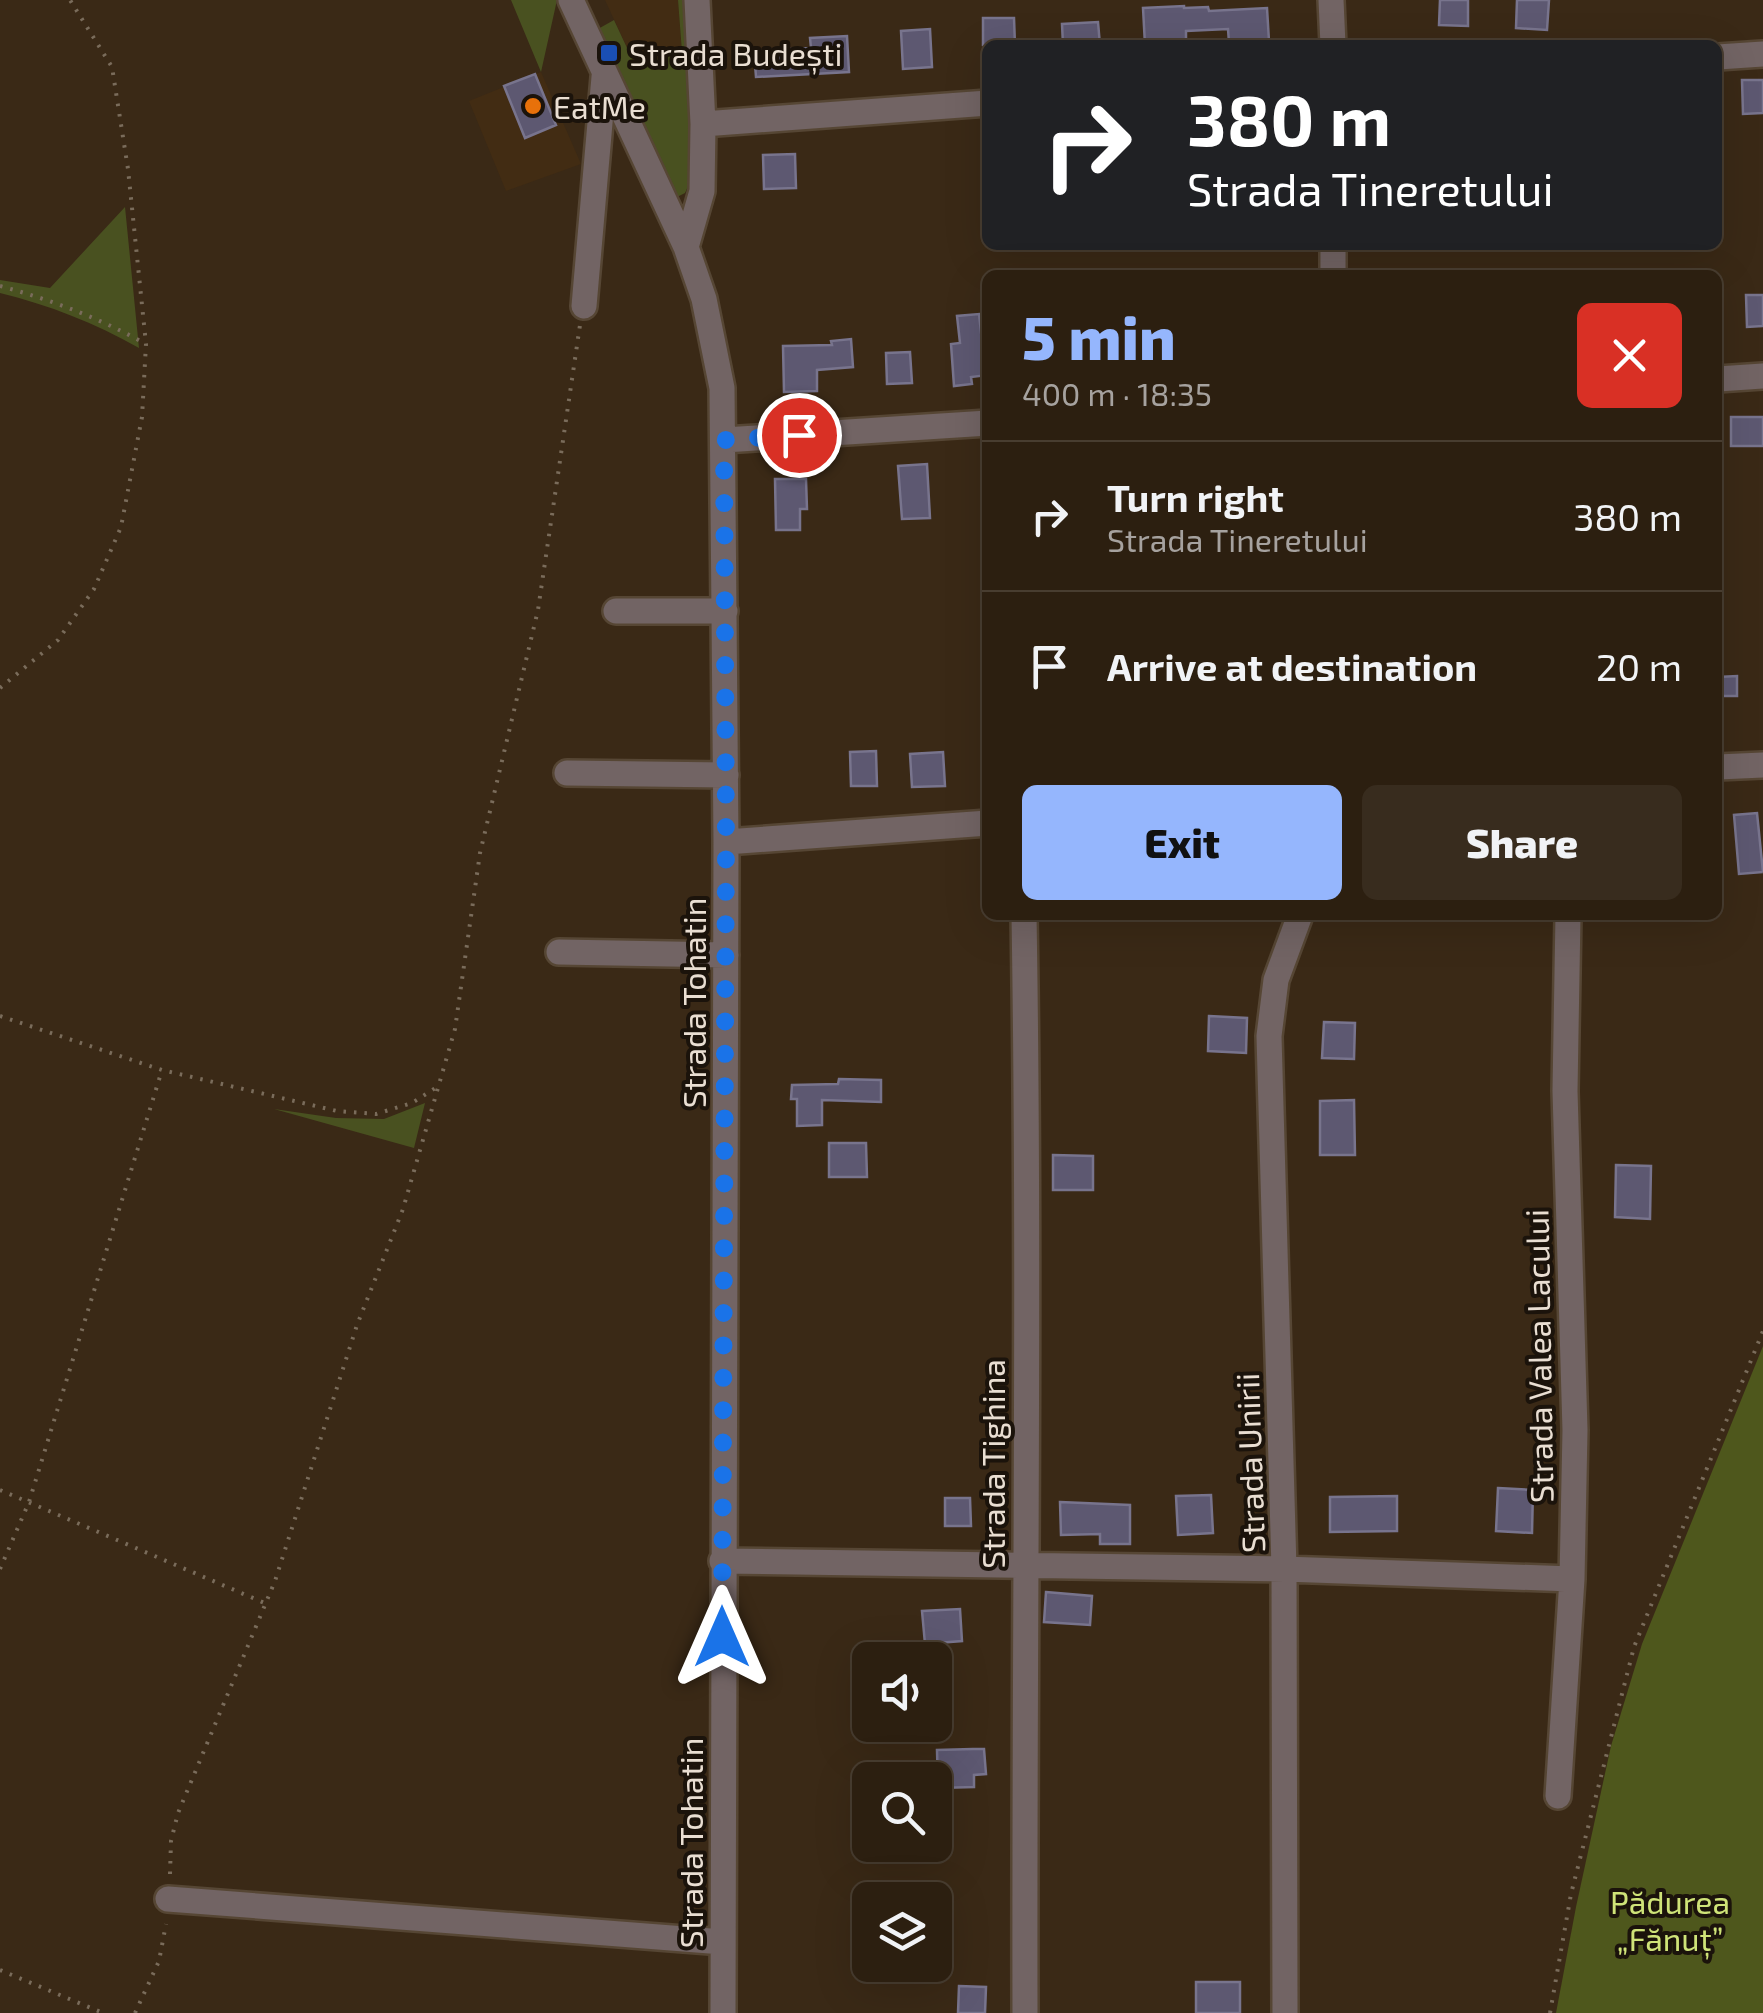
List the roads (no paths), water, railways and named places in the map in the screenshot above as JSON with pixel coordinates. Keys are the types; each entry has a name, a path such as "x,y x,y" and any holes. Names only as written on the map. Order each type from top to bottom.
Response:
{"street":[{"path":"570,0 686,246"},
{"path":"686,246 702,192 697,0"},
{"path":"1332,0 1333,40"},
{"path":"1722,56 1763,54"},
{"path":"584,306 604,74"},
{"path":"703,124 982,103"},
{"name":"Strada Tohatin","path":"686,246 715,344 724,440 723,2013"},
{"path":"1722,378 1763,376"},
{"path":"724,440 982,422"},
{"path":"616,611 725,611"},
{"path":"1722,767 1763,764"},
{"path":"567,773 726,774"},
{"path":"726,842 982,823"},
{"name":"Strada Tighina","path":"1024,920 1025,2013"},
{"name":"Strada Unirii","path":"1285,2013 1284,1569 1269,1036 1276,980 1298,920"},
{"name":"Strada Valea Lacului","path":"1558,1796 1572,1579 1575,1430 1566,1092 1568,920"},
{"path":"559,952 726,955"},
{"path":"722,1561 1284,1569 1572,1579"},
{"path":"168,1899 723,1942"}],"place":[{"name":"Strada Budești","path":"609,53"},
{"name":"EatMe","path":"533,106"}],"park label":[{"name":"Pădurea „Fănuț”","path":"1670,1920"}]}
